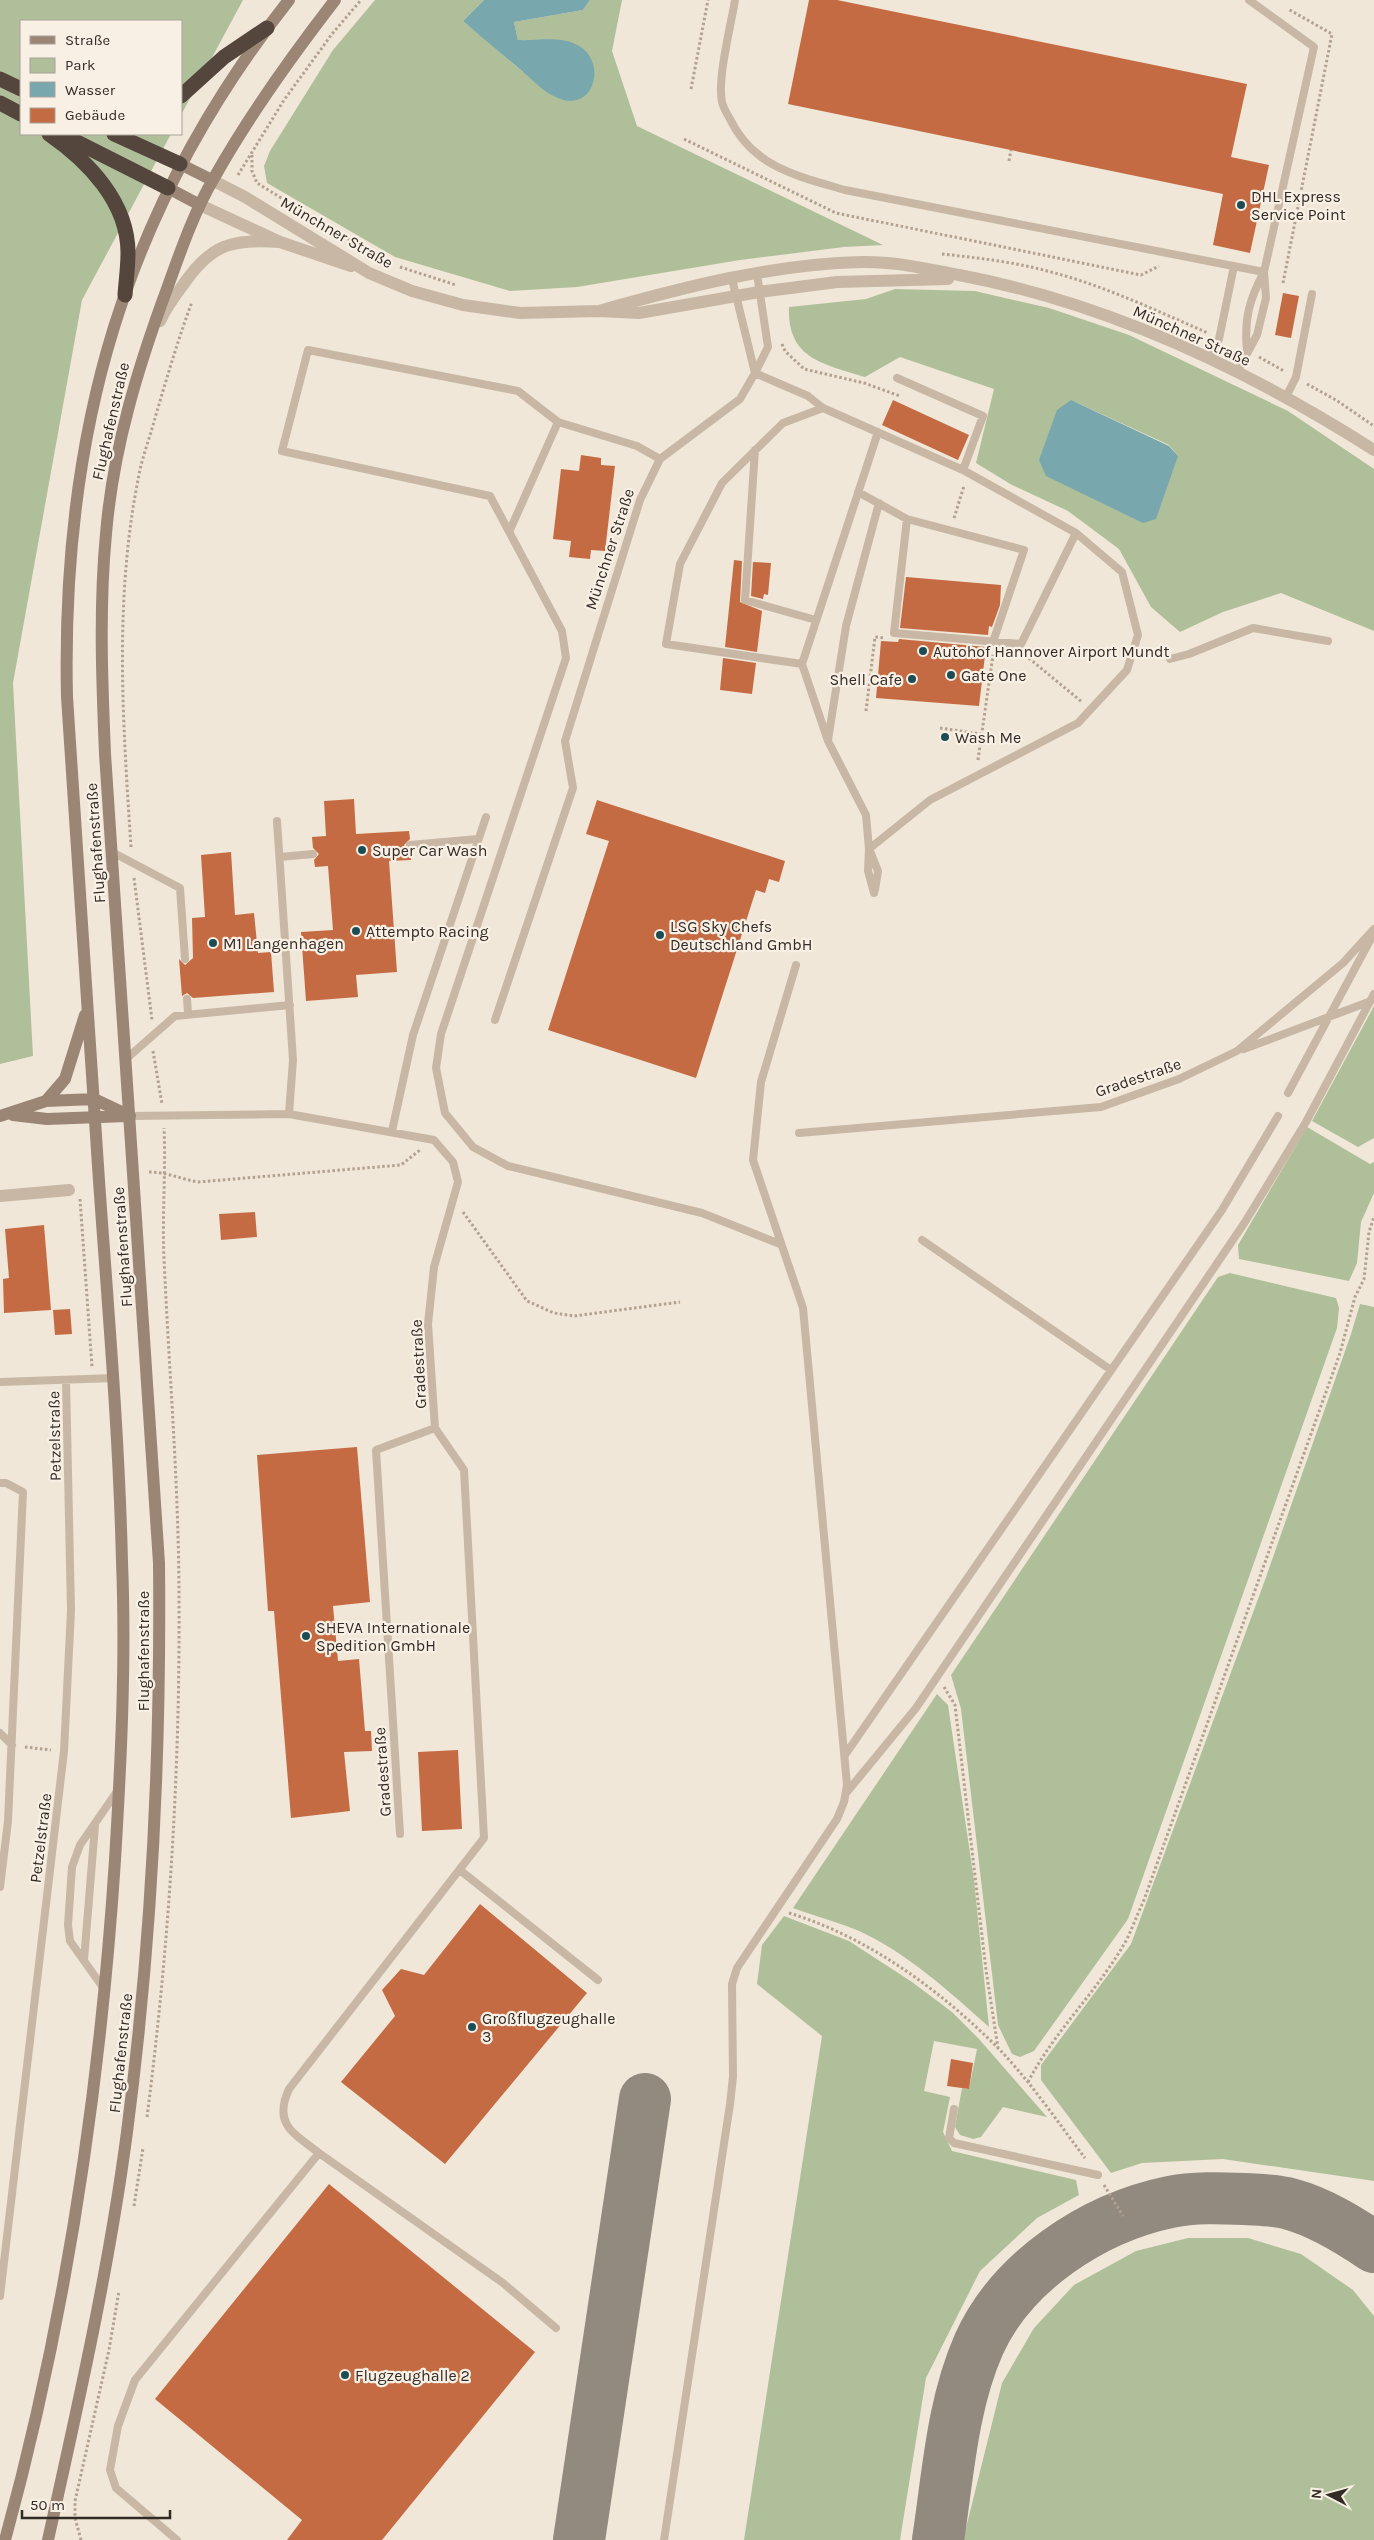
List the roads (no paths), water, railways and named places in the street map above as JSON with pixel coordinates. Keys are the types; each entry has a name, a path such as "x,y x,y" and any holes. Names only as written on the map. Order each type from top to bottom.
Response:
{"highway":[{"path":"182,95 224,57 267,28"},
{"path":"0,79 20,89"},
{"path":"0,104 20,114"},
{"path":"50,135 96,174 113,198 122,222 128,251 125,295"},
{"path":"62,135 168,188"},
{"path":"116,135 180,164"}],"main road":[{"name":"Flughafenstraße","path":"5,2540 22,2476 71,2253 92,2105 105,1989 119,1788 123,1565 114,1378 67,697 68,586 73,523 88,426 108,346 145,240 180,164 208,116 267,28 289,0"},
{"name":"Flughafenstraße","path":"48,2540 82,2382 127,2133 150,1908 157,1795 160,1697 159,1563 102,698 102,608 106,534 120,433 141,357 200,204 212,180 260,103 335,0"},
{"path":"180,164 212,180"},
{"path":"168,188 200,204"},
{"path":"46,1101 64,1079 88,1005"},
{"path":"4,1115 46,1101 94,1099 130,1116"},
{"path":"4,1115 47,1119 130,1116"}],"street":[{"name":"Münchner Straße","path":"212,180 245,197 370,273 412,291 463,305 520,313 599,311 639,313 759,292 869,279 984,280"},
{"path":"200,204 280,242 370,273"},
{"path":"141,357 166,310 206,256 216,250 253,240 280,242"},
{"name":"Münchner Straße","path":"599,311 675,289 807,266 863,262 904,265 984,280 1069,302 1160,336 1209,358 1286,397 1374,450"},
{"path":"0,1196 69,1190"}],"lane":[{"path":"736,0 723,64 722,102 738,135 761,159 796,176 845,190 1264,272"},
{"path":"1247,351 1245,330 1250,297 1264,272 1314,48 1249,0"},
{"path":"1209,358 1219,339 1234,266"},
{"path":"1237,372 1247,351 1258,335 1266,298 1264,272"},
{"name":"Münchner Straße","path":"495,1020 573,788 565,741 640,500 660,458 740,399 755,373 768,346 757,274"},
{"path":"732,279 755,373 808,396 823,408 878,432 965,472 1076,533 1122,572 1138,635 1127,670 1078,723 930,800 870,849 866,815 828,741 802,664 878,432"},
{"path":"1286,397 1296,378 1312,294"},
{"path":"660,458 637,446 558,422 518,391 308,350 282,451 490,496 510,530 562,631 566,658 441,1034 436,1068 445,1113 474,1147 508,1166 702,1213 780,1244"},
{"path":"897,378 984,416 965,472"},
{"path":"802,664 666,644 680,564 722,483 783,423 823,408"},
{"path":"510,530 558,422"},
{"path":"755,450 745,600 816,620"},
{"path":"858,492 880,502 907,519 1024,550 994,642"},
{"path":"828,741 846,626 880,502"},
{"path":"907,519 894,633 994,642 1021,644 1076,533"},
{"path":"1170,659 1189,654 1253,628 1328,641"},
{"path":"130,1116 289,1114 392,1131 413,1035 486,817"},
{"path":"277,821 293,1060 289,1114"},
{"path":"410,845 478,839"},
{"path":"112,852 180,888 185,959"},
{"path":"280,857 313,854"},
{"name":"Gradestraße","path":"799,1133 1101,1107 1179,1079 1237,1052 1343,963 1374,928"},
{"path":"1288,1093 1374,933"},
{"path":"664,2540 730,2104 733,2058 732,1984 737,1968 837,1820 847,1784 803,1308 753,1160 760,1082 796,965"},
{"path":"187,998 188,1013"},
{"path":"1237,1052 1373,998"},
{"path":"846,1793 916,1708 1245,1222 1306,1122 1373,998"},
{"path":"126,1059 175,1016 188,1013 290,1006"},
{"path":"845,1755 1222,1210 1278,1116"},
{"name":"Gradestraße","path":"392,1131 434,1140 453,1162 458,1182 434,1267 428,1324 435,1428 376,1450 400,1834"},
{"path":"922,1240 1111,1370"},
{"path":"0,1382 114,1378"},
{"name":"Petzelstraße","path":"0,2296 64,1751 71,1610 66,1380"},
{"path":"435,1428 464,1470 484,1838 461,1871 289,2089 283,2103 284,2122 292,2132 319,2153 503,2283 556,2328"},
{"path":"0,1483 6,1483 23,1492 12,1745 4,1821 0,1887"},
{"path":"0,1733 12,1745"},
{"path":"105,1989 70,1941 68,1925 72,1867 80,1845 119,1788"},
{"path":"84,1960 95,1824"},
{"path":"461,1871 598,1980"},
{"path":"954,2109 949,2138 954,2143 1098,2175"},
{"path":"176,2540 116,2488 110,2470 118,2426 135,2380 319,2153"}],"water":[{"path":"484,0 590,0 583,10 514,22 518,40 562,40 575,44 586,51 592,61 594,71 593,82 589,92 581,98 571,101 553,96 463,21"},
{"path":"1071,400 1169,446 1178,456 1156,519 1143,523 1046,476 1039,460 1057,410"}],"place":[{"name":"DHL Express Service Point","path":"1241,205"},
{"name":"Autohof Hannover Airport Mundt","path":"923,651"},
{"name":"Gate One","path":"951,675"},
{"name":"Shell Cafe","path":"912,679"},
{"name":"Wash Me","path":"945,737"},
{"name":"Super Car Wash","path":"362,850"},
{"name":"Attempto Racing","path":"356,931"},
{"name":"LSG Sky Chefs Deutschland GmbH","path":"660,935"},
{"name":"M1 Langenhagen","path":"213,943"},
{"name":"SHEVA Internationale Spedition GmbH","path":"306,1636"},
{"name":"Großflugzeughalle 3","path":"472,2027"},
{"name":"Flugzeughalle 2","path":"345,2375"}]}
